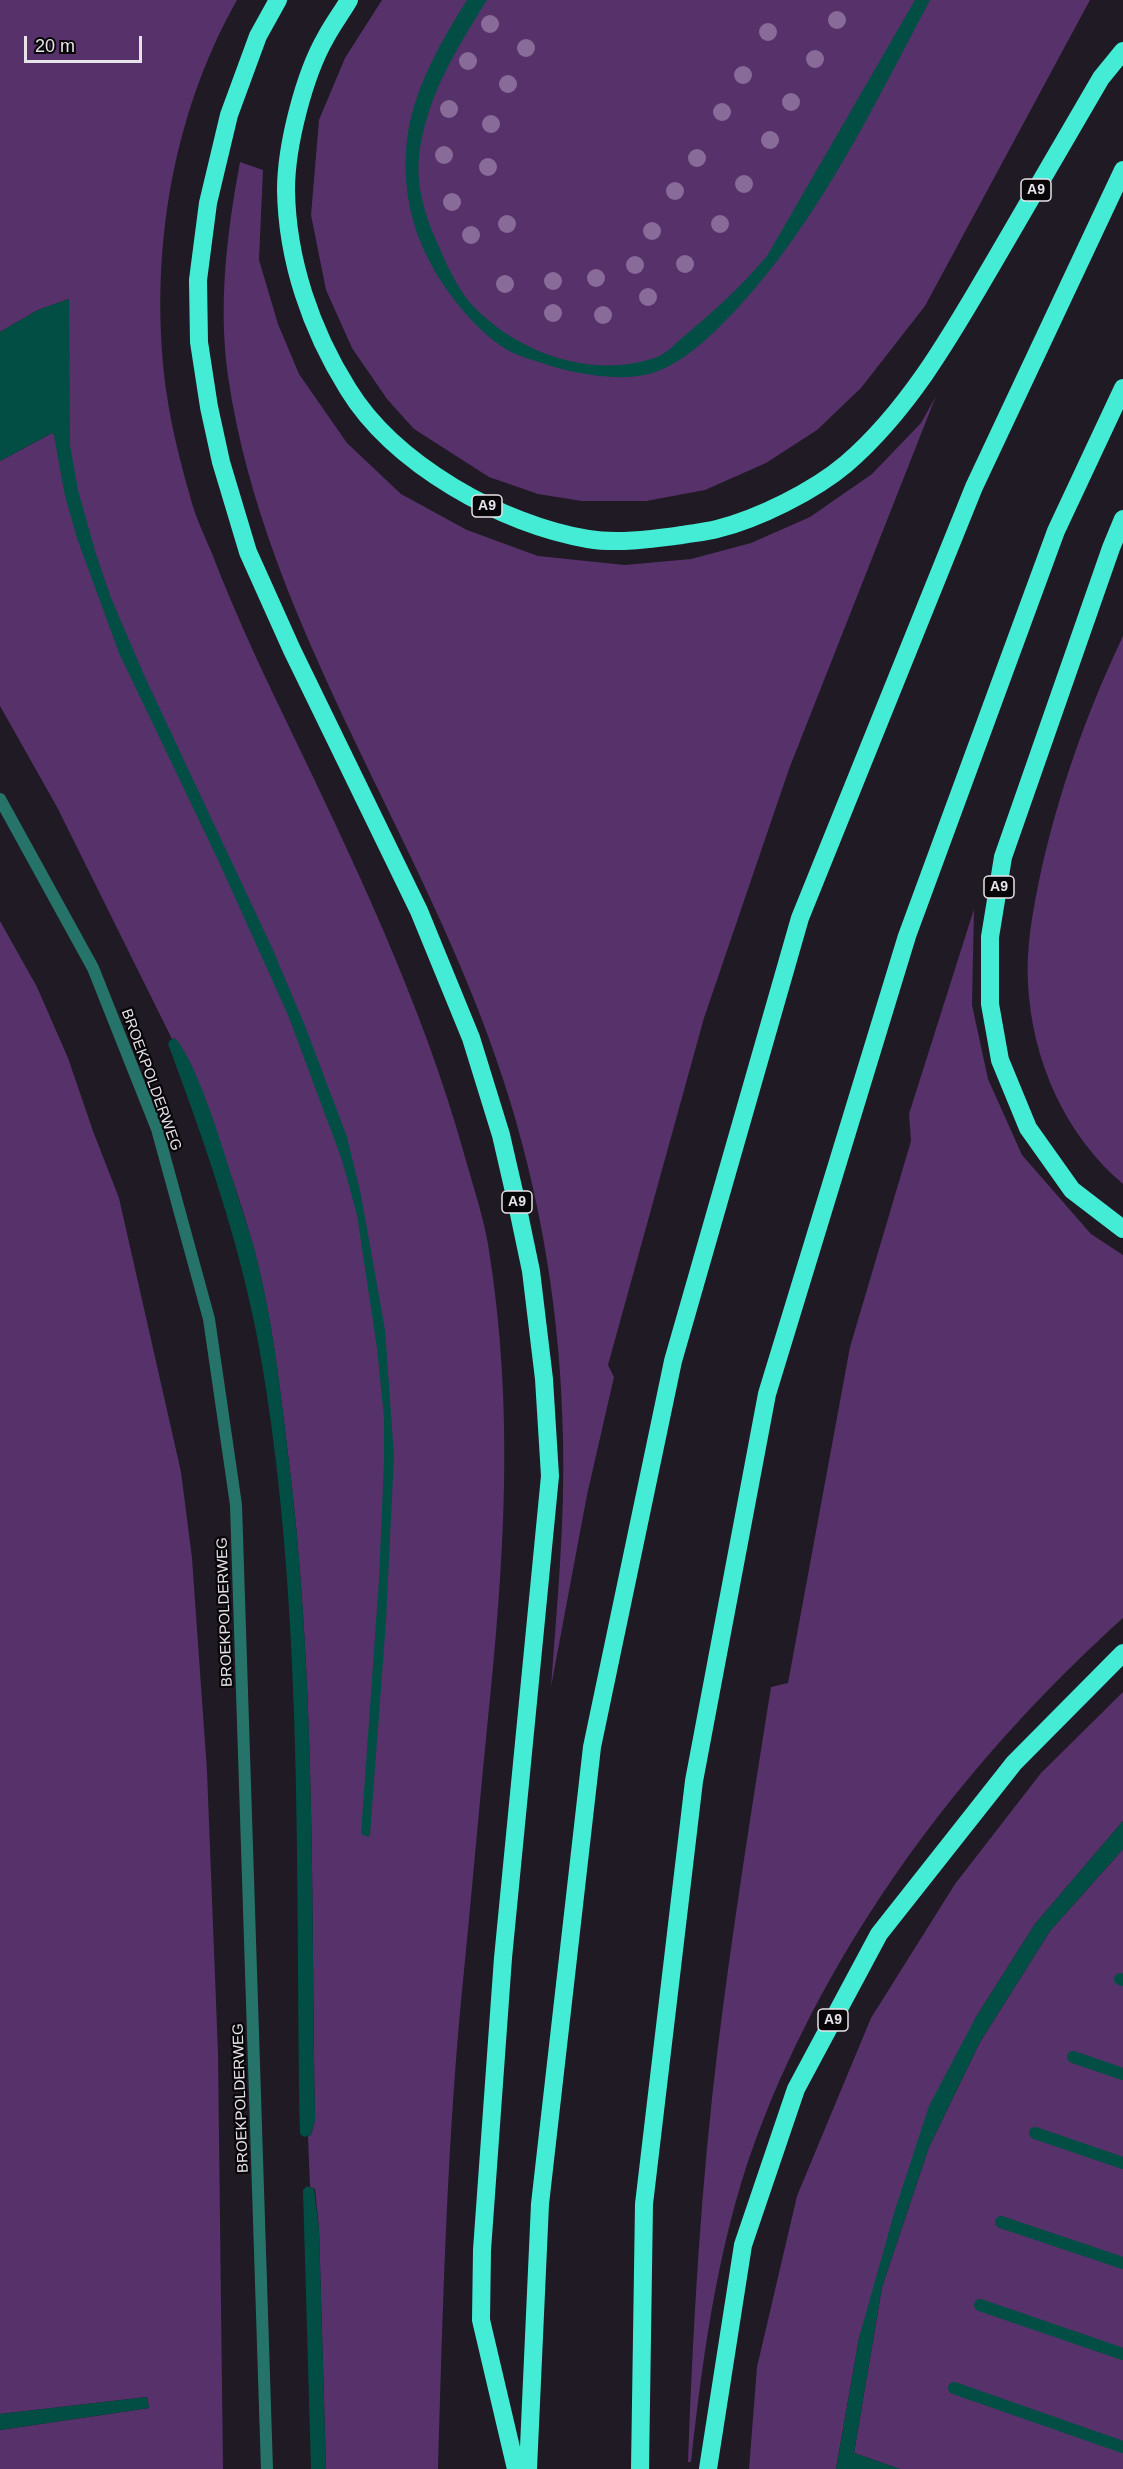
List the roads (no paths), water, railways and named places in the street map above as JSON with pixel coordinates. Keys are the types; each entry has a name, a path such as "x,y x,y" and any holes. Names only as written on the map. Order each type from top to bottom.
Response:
{"highway":[{"name":"A9","path":"278,0 258,36 229,115 208,203 198,280 199,342 209,407 220,462 248,552 292,650 419,911 471,1038 501,1135 518,1209 531,1271 544,1379 550,1476 503,1958 482,2250 481,2320 516,2469"},
{"name":"A9","path":"349,0 325,38 312,66 291,147 286,189 293,257 320,337 349,391 383,433 425,467 475,501 526,523 589,540 650,540 718,529 786,503 845,465 892,418 953,332 1101,78 1123,51"},
{"path":"528,2469 540,2204 592,1747 673,1361 800,918 974,487 1123,170"},
{"path":"640,2469 644,2204 691,1804 767,1394 907,936 1056,531 1123,388"},
{"name":"A9","path":"1123,519 1107,559 1004,857 990,937 990,1004 1000,1060 1028,1128 1072,1190 1123,1229"},
{"name":"A9","path":"708,2469 743,2245 796,2089 879,1934 1014,1763 1123,1653"}],"street":[{"name":"BROEKPOLDERWEG","path":"0,799 93,968 157,1129 209,1319 236,1505 267,2469"}],"waterway":[{"path":"1073,2057 1123,2074"},
{"path":"1035,2133 1123,2163"},
{"path":"1001,2222 1123,2263"},
{"path":"980,2305 1123,2354"},
{"path":"954,2388 1123,2447"}]}
